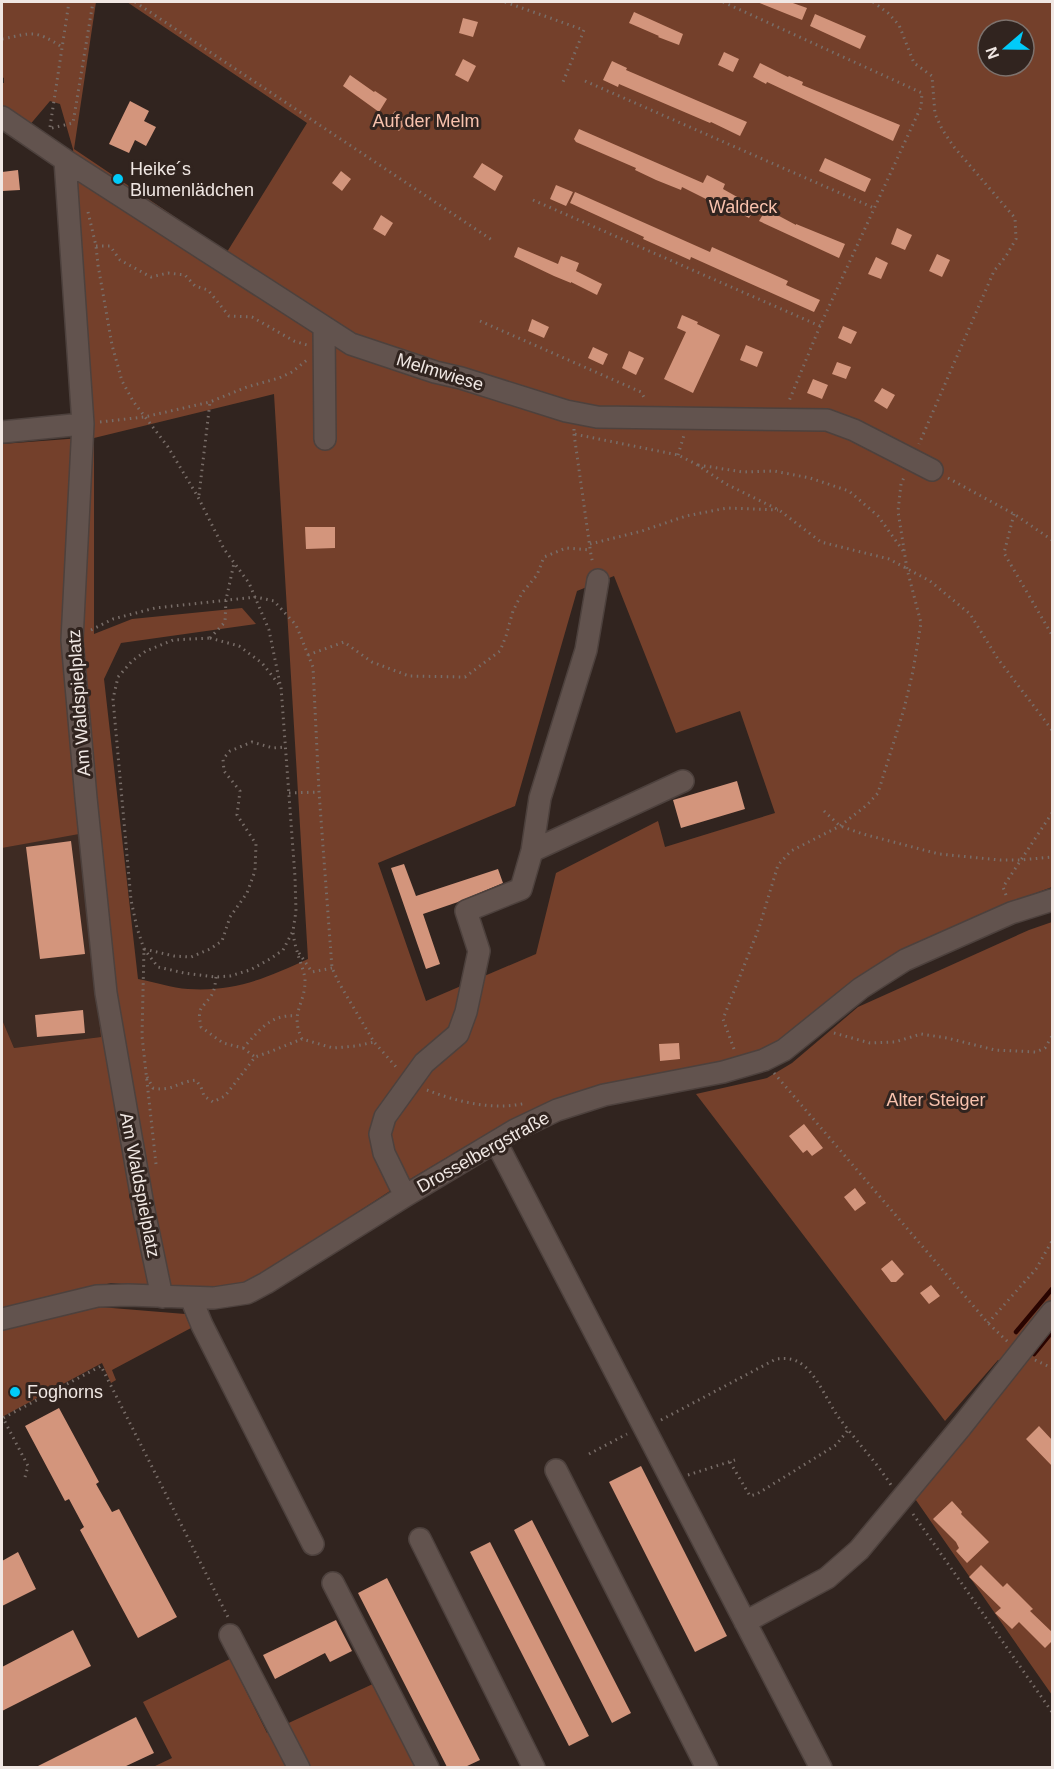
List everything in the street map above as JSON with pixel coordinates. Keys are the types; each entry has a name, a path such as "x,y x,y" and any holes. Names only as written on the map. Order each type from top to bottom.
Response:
{"street":[{"name":"Melmwiese","path":"2,117 351,344 435,372 461,378 573,420 597,417 827,420 854,430 932,470"},
{"name":"Am Waldspielplatz","path":"65,160 83,424 72,640 106,993 142,1200 162,1297"},
{"path":"324,327 325,439"},
{"path":"2,432 83,424"},
{"path":"405,1196 384,1153 380,1134 385,1117 424,1063 458,1034 466,1012 479,951 466,911 521,889 532,851 540,798 586,650 598,580"},
{"path":"532,851 683,781"},
{"name":"Drosselbergstraße","path":"2,1319 97,1296 191,1298 227,1297 247,1293 515,1130 557,1110 604,1095 687,1080 764,1060 784,1050 861,988 905,960 1011,913 1053,900"},
{"path":"496,1142 821,1767"},
{"path":"191,1298 202,1325 313,1545"},
{"path":"745,1622 827,1578 860,1550 1053,1312"},
{"path":"556,1470 706,1767"},
{"path":"420,1539 534,1767"},
{"path":"333,1582 428,1767"},
{"path":"230,1629 299,1767"}],"path":[{"path":"69,2 50,128 73,123 93,2"},
{"path":"135,2 492,240"},
{"path":"506,2 584,30 563,82"},
{"path":"723,2 922,93 921,107 820,326 782,419"},
{"path":"740,1067 723,1019 759,928 778,865 791,851 840,826 867,805 878,793 904,710 921,623 904,553 898,511 901,484 994,271 1016,239 1015,218 954,147 942,129 935,114 932,76 914,63 899,25 873,2"},
{"path":"2,39 30,33 45,36 62,47"},
{"path":"585,81 874,208"},
{"path":"533,200 820,326"},
{"path":"302,1039 296,1027 305,978 293,931 296,911 295,877 281,687 269,630 249,583 224,549 198,496 168,447 144,417 128,391 116,363 96,246 110,246 120,260 151,277 168,273 184,275 195,286 208,290 229,316 252,317 294,340 314,347 324,327"},
{"path":"480,321 640,392 646,401"},
{"path":"83,424 144,417 210,402 292,372 307,360 310,353"},
{"path":"198,496 210,402"},
{"path":"573,420 591,555"},
{"path":"573,420 574,434"},
{"path":"574,434 678,455 726,484 779,510 821,542 889,559 930,582 970,614 998,659 1053,730"},
{"path":"696,464 743,472 774,471 810,478 849,491 878,516 904,553"},
{"path":"932,470 1014,514 1053,540"},
{"path":"590,544 642,531 686,516 727,508 779,510"},
{"path":"1014,514 1004,553 1053,635"},
{"path":"308,655 344,642 372,662 409,676 465,677 500,651 513,611 522,593 537,575 544,557 566,548 590,550"},
{"path":"210,638 225,622 226,600 234,562"},
{"path":"72,640 113,619 155,608 256,597 274,602 296,625 313,667 319,792 332,968 339,983 374,1042 410,1081 428,1091 453,1100 512,1106 532,1101"},
{"path":"281,687 262,663 239,646 210,638 173,640 146,651 132,662 118,677 113,699 131,900 136,928 144,949 158,967 184,973 216,977 230,976 250,970 270,960 283,950 293,931"},
{"path":"144,949 174,956 191,957 222,941 230,917 247,893 255,871 256,844 237,815 240,791 224,771 223,759 230,751 252,742 273,748 285,747"},
{"path":"289,793 319,792"},
{"path":"824,811 840,826 939,854 1020,860 1053,856"},
{"path":"1011,913 1003,887 1053,813"},
{"path":"144,949 142,1036 156,1165"},
{"path":"296,949 312,972 332,968"},
{"path":"216,977 210,998 202,1005 199,1016 201,1027 223,1043 243,1048 255,1057"},
{"path":"243,1048 274,1019 284,1015 297,1016"},
{"path":"831,1032 870,1043 895,1042 921,1034 995,1050 1036,1052 1046,1048 1053,1036"},
{"path":"146,1075 153,1088 163,1090 196,1080 204,1096 213,1102 225,1096 255,1057 302,1039 333,1048 374,1042"},
{"path":"764,1060 988,1323 1019,1353"},
{"path":"988,1323 1036,1269 1053,1241"},
{"path":"589,1454 643,1426 685,1408 776,1359 792,1358 804,1365 848,1430 880,1468 1053,1712"},
{"path":"25,1477 28,1466 2,1419 101,1366 230,1629"},
{"path":"671,1480 733,1461 750,1496 766,1489 836,1445 848,1430"}],"shaded area":[{"path":"79,833 101,1037 14,1048 3,1022 2,1012 2,848"}],"green space":[{"path":"2,2 96,2 74,149 227,252 307,123 127,2 1052,2 1052,887 985,912 901,951 782,1041 758,1054 584,1094 507,1122 390,1191 257,1278 226,1288 201,1290 111,1283 2,1309 2,1012 3,1022 14,1048 101,1037 79,834 2,848 2,444 94,437 73,149 60,104 50,101 28,127 2,109 4,78 2,77","holes":["274,394 308,959 236,986 188,989 138,979 104,679 121,643 256,624 242,608 132,619 94,634 94,438","614,576 676,733 740,711 775,813 665,847 658,821 556,873 536,954 426,1001 378,863 515,806 577,591"]},
{"name":"Alter Steiger","path":"1052,922 1052,1695 911,1493 1017,1370 998,1360 945,1421 696,1094 767,1078 792,1063 858,1007 1029,930"},
{"path":"100,1307 185,1314 191,1328 112,1370 116,1380 111,1383 102,1363 2,1417 2,1330"},
{"path":"230,1659 267,1733 375,1683 418,1767 153,1767 172,1758 143,1702"}],"building":[{"path":"757,2 790,2 807,8 802,20"},
{"path":"634,12 683,34 679,45 629,23"},
{"path":"815,14 866,36 860,49 810,26"},
{"path":"463,18 478,22 473,37 459,33"},
{"path":"724,52 739,59 733,72 718,65"},
{"path":"463,59 476,66 468,82 455,75"},
{"path":"612,61 627,68 626,70 747,122 740,136 619,84 618,87 603,80"},
{"path":"760,63 803,82 802,85 900,125 893,141 753,77"},
{"path":"350,75 387,99 379,112 343,86"},
{"path":"130,101 149,111 144,121 156,127 146,146 135,140 129,153 109,144"},
{"path":"395,111 407,121 399,131 387,121"},
{"path":"579,129 703,183 707,175 725,184 723,189 755,207 749,218 717,201 716,204 682,187 681,190 656,180 635,170 636,168 576,142 574,139"},
{"path":"825,158 871,179 865,192 819,171"},
{"path":"482,163 503,176 495,191 473,177"},
{"path":"18,170 20,190 2,191 2,172"},
{"path":"341,171 351,179 342,191 332,183"},
{"path":"556,185 573,192 566,206 550,199"},
{"path":"575,192 710,252 712,247 788,281 786,285 820,300 814,312 691,257 690,260 570,203"},
{"path":"766,209 796,225 845,244 839,258 759,221"},
{"path":"381,215 393,223 385,236 373,229"},
{"path":"897,228 912,235 905,250 891,244"},
{"path":"518,247 558,264 561,256 579,263 576,271 602,284 597,295 514,257"},
{"path":"937,254 950,260 942,277 929,271"},
{"path":"876,257 888,263 881,279 868,274"},
{"path":"682,315 720,335 693,393 664,379 686,332 677,328"},
{"path":"532,319 549,327 544,338 528,331"},
{"path":"843,326 857,332 851,344 838,338"},
{"path":"746,345 763,352 757,367 740,360"},
{"path":"593,347 608,354 603,365 588,358"},
{"path":"629,351 644,358 636,375 622,368"},
{"path":"837,362 851,367 846,379 832,374"},
{"path":"813,379 828,385 822,399 807,393"},
{"path":"882,388 895,395 887,409 874,401"},
{"path":"305,527 335,527 335,548 306,549"},
{"path":"737,781 745,809 681,828 673,800"},
{"path":"71,841 85,954 40,959 26,847"},
{"path":"404,864 416,896 498,869 503,883 423,914 440,964 426,969 391,868"},
{"path":"83,1010 85,1033 37,1037 35,1015"},
{"path":"679,1043 680,1059 660,1061 659,1044"},
{"path":"804,1124 823,1148 812,1156 807,1150 803,1153 789,1136"},
{"path":"855,1188 866,1203 855,1211 844,1197"},
{"path":"892,1260 904,1274 896,1282 891,1282 881,1269"},
{"path":"931,1285 940,1296 929,1304 920,1293"},
{"path":"59,1408 99,1482 96,1484 112,1512 119,1509 177,1617 138,1638 80,1530 84,1527 69,1499 65,1501 25,1426"},
{"path":"1039,1426 1053,1441 1053,1467 1026,1439"},
{"path":"641,1466 727,1636 695,1652 609,1482"},
{"path":"952,1501 962,1512 961,1514 989,1542 967,1563 956,1551 959,1548 956,1542 933,1519"},
{"path":"532,1520 631,1713 612,1723 514,1530"},
{"path":"490,1542 589,1736 569,1746 470,1552"},
{"path":"18,1552 36,1589 2,1606 2,1561"},
{"path":"981,1565 1003,1587 1007,1583 1033,1609 1030,1611 1053,1633 1053,1640 1045,1648 1019,1622 1012,1629 995,1613 1001,1608 969,1577"},
{"path":"387,1578 480,1760 465,1767 447,1767 358,1593"},
{"path":"336,1620 352,1651 330,1662 325,1653 275,1679 263,1655"},
{"path":"73,1630 91,1666 2,1711 2,1667"},
{"path":"136,1717 154,1753 124,1767 36,1767"}],"waterway":[{"path":"1016,1332 1052,1289"},
{"path":"1034,1354 1052,1332"}],"place":[{"name":"Heike´s Blumenlädchen","path":"118,179"},
{"name":"Foghorns","path":"15,1392"}],"park label":[{"name":"Auf der Melm","path":"426,121"},
{"name":"Waldeck","path":"743,207"}]}
